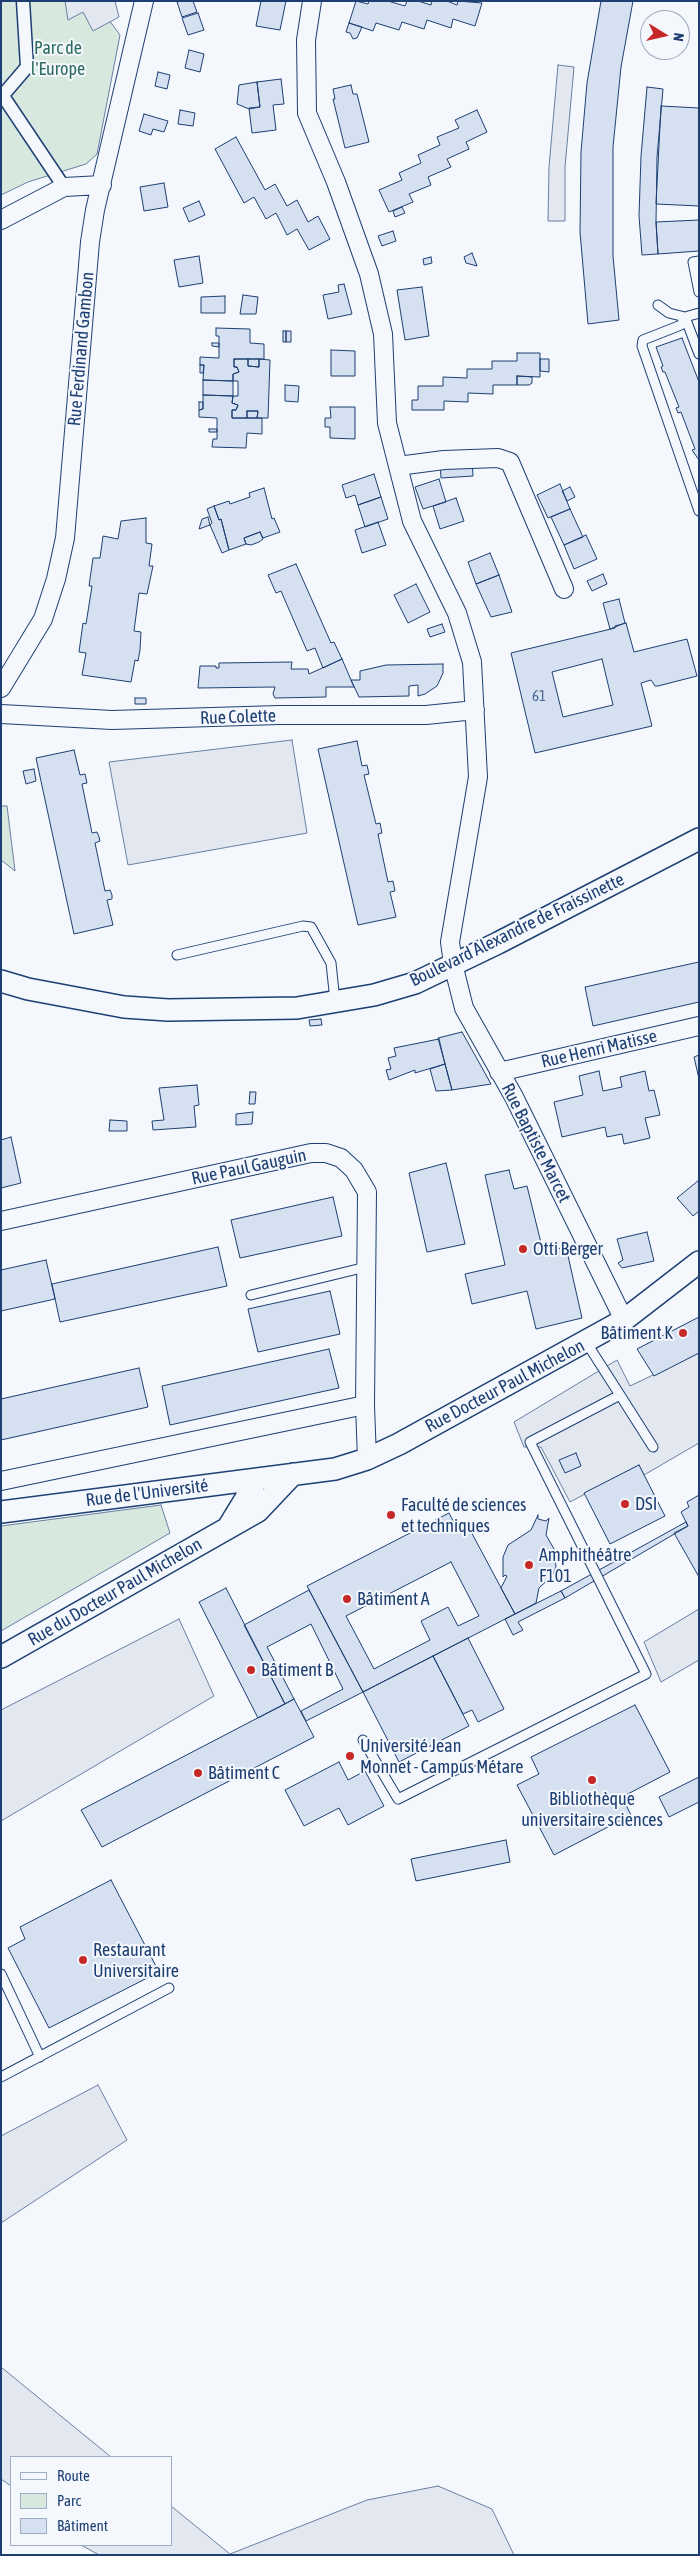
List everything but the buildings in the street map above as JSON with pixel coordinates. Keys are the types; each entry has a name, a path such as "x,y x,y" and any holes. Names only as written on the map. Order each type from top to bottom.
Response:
{"street":[{"path":"23,1 26,67 2,94 64,187"},
{"name":"Rue Ferdinand Gambon","path":"1,688 43,619 56,579 63,546 90,242 144,1"},
{"name":"Rue Baptiste Marcet","path":"312,1 306,40 307,113 336,182 369,274 383,334 387,423 412,521 457,613 472,662 478,778 450,942 453,964 464,1008 499,1072 624,1320"},
{"path":"1,220 64,187 102,185"},
{"path":"398,466 444,460 498,458 510,462 564,589"},
{"name":"Rue Colette","path":"1,714 112,720 279,715 426,715 475,710"},
{"name":"Boulevard Alexandre de Fraissinette","path":"1,981 28,989 124,1007 160,1009 297,1008 374,995 415,983 699,839"},
{"name":"Rue Henri Matisse","path":"499,1072 699,1026"},
{"name":"Rue Paul Gauguin","path":"1,1221 311,1153 326,1153 341,1158 354,1170 366,1192 365,1405 367,1459"},
{"name":"Rue Docteur Paul Michelon","path":"293,1474 335,1469 367,1459 624,1320 699,1262"},
{"path":"1,1481 365,1405"},
{"name":"Rue de l'Université","path":"1,1512 293,1474"},
{"name":"Rue du Docteur Paul Michelon","path":"1,1658 258,1511 293,1474"},
{"name":"Rue du Docteur Paul Michelon","path":"229,1526 257,1480"}],"lane":[{"path":"699,261 694,262 699,292"},
{"path":"658,305 669,313 685,317 699,313"},
{"path":"685,317 699,354"},
{"path":"685,317 681,325 643,340 642,346 699,511"},
{"path":"177,955 303,926 311,927 330,963 335,1002"},
{"path":"251,1295 366,1267"},
{"path":"586,1342 653,1447"},
{"path":"363,1740 398,1799 646,1674 530,1442 620,1395"},
{"path":"1,1974 40,2056"},
{"path":"1,2077 170,1988"}],"green space":[{"name":"Parc de l'Europe","path":"1,1 95,1 120,35 97,154 86,164 28,182 1,195"},
{"path":"1,806 7,806 15,871 1,860"},
{"path":"161,1505 170,1533 1,1631 1,1526"}],"shaded area":[{"path":"65,1 115,1 119,17 93,31 83,12 68,20"},
{"path":"558,65 574,67 565,167 565,221 548,221 549,167"},
{"path":"292,740 307,833 128,865 109,762"},
{"path":"699,1353 699,1443 644,1475 639,1465 570,1502 541,1447 524,1447 514,1422 617,1360 630,1386"},
{"path":"699,1609 699,1660 661,1682 644,1642"},
{"path":"179,1619 214,1696 1,1821 1,1710"},
{"path":"98,2085 127,2140 1,2223 1,2136"},
{"path":"1,2367 110,2456 10,2456 10,2485 1,2479"},
{"path":"438,2486 492,2509 514,2555 99,2555 83,2546 172,2546 172,2507 230,2554 367,2500"}],"place":[{"name":"Otti Berger","path":"523,1249"},
{"name":"Bâtiment K","path":"683,1333"},
{"name":"DSI","path":"625,1504"},
{"name":"Faculté de sciences et techniques","path":"391,1515"},
{"name":"Amphithéâtre F101","path":"529,1565"},
{"name":"Bâtiment A","path":"347,1599"},
{"name":"Bâtiment B","path":"251,1670"},
{"name":"Université Jean Monnet - Campus Métare","path":"350,1756"},
{"name":"Bâtiment C","path":"198,1773"},
{"name":"Bibliothèque universitaire sciences","path":"592,1780"},
{"name":"Restaurant Universitaire","path":"83,1960"}]}
